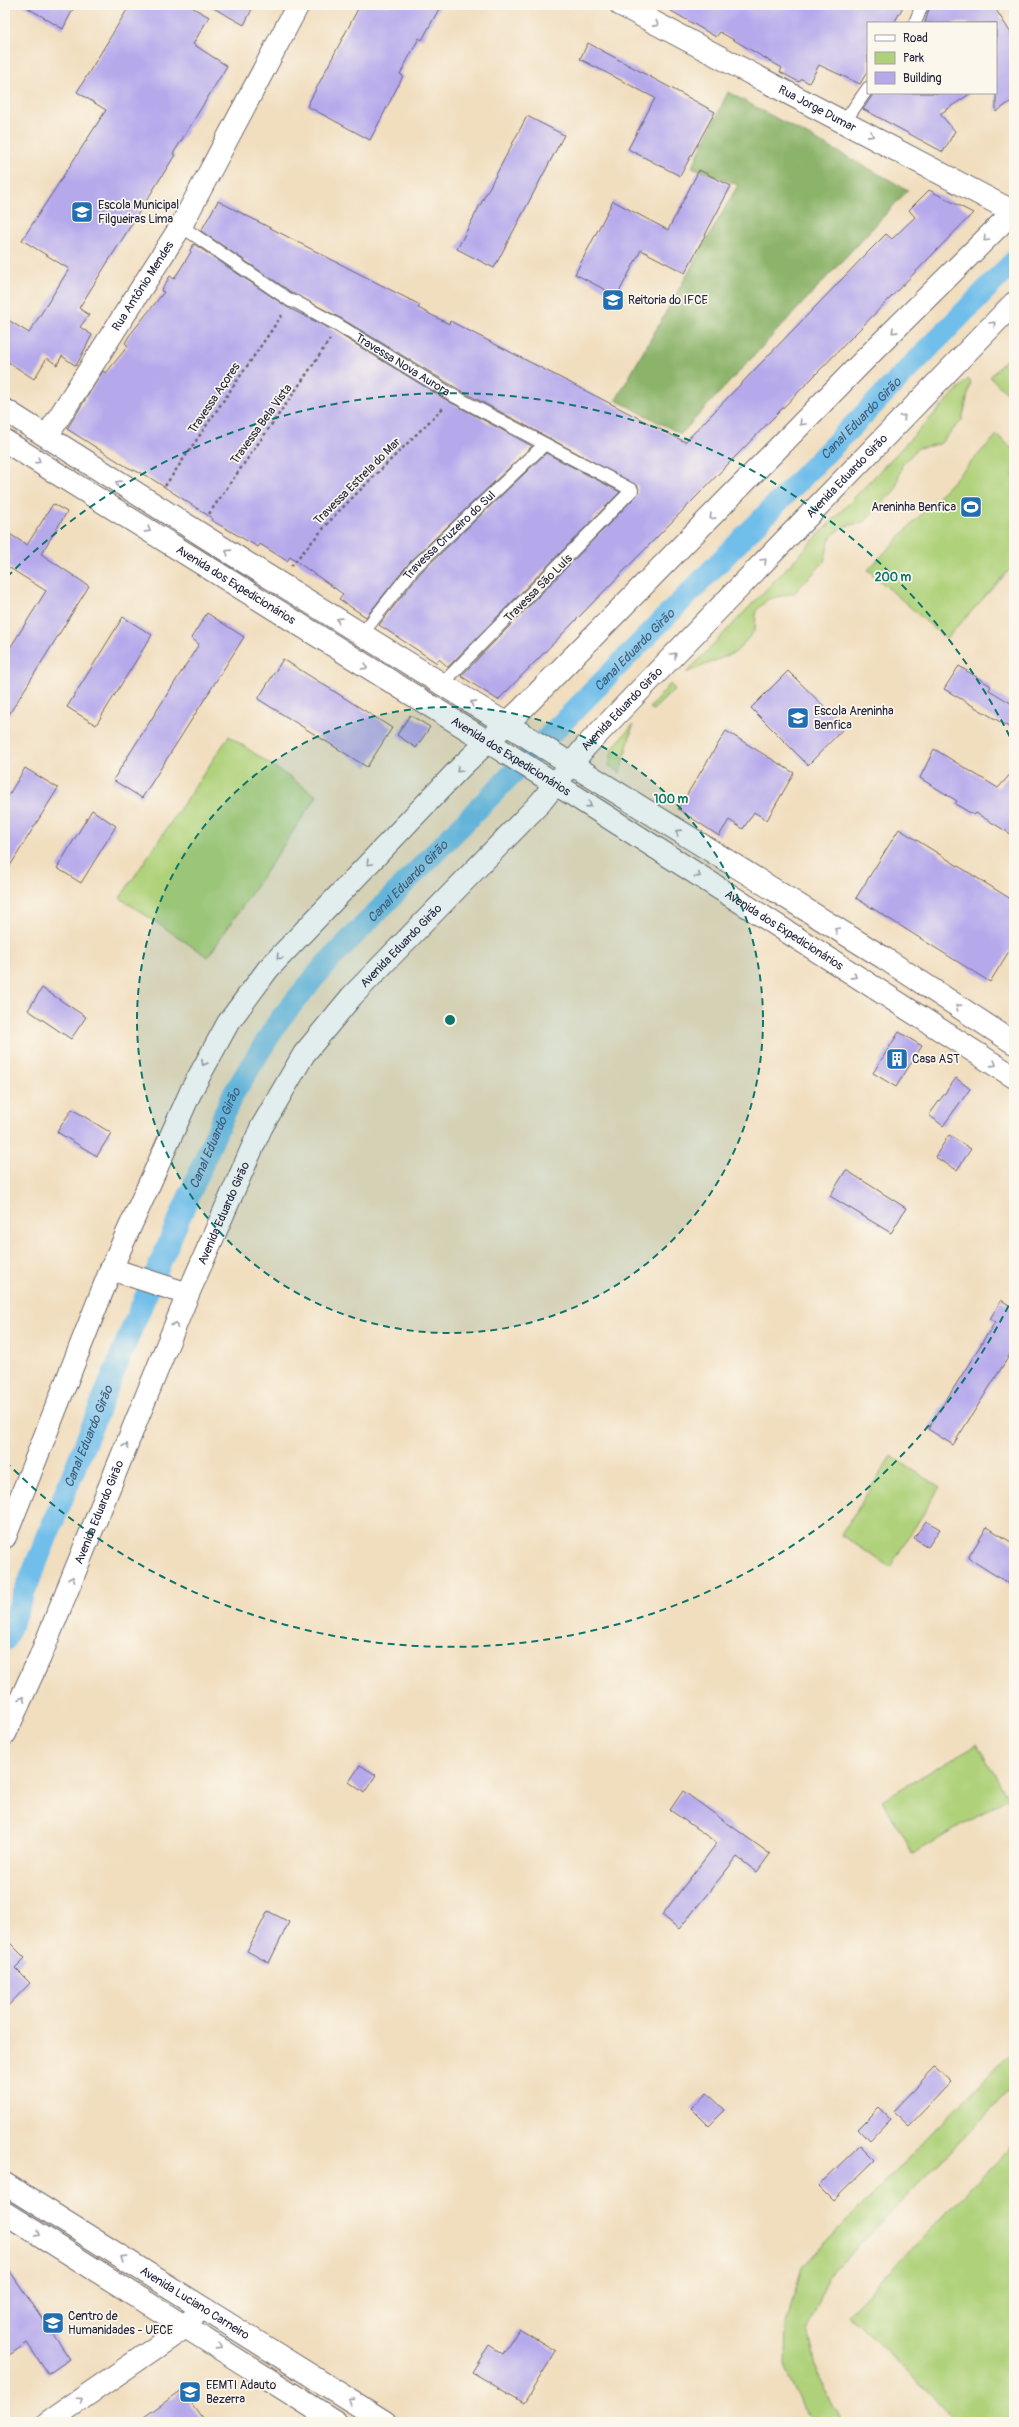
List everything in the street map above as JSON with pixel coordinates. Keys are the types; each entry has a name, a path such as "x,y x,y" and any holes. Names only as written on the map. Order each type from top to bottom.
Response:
{"main road":[{"name":"Rua Antônio Mendes","path":"47,436 181,226 298,5"},
{"name":"Rua Jorge Dumar","path":"621,5 845,121 1014,211"},
{"path":"5,1537 118,1271 192,1088 228,1022 268,969 487,743 875,349 1014,211"},
{"name":"Avenida Eduardo Girão","path":"5,1734 40,1657 182,1292 261,1128 304,1054 352,996 540,803 547,779 562,760 586,746 1014,302"},
{"name":"Avenida dos Expedicionários","path":"5,410 276,582 884,958 1014,1043"},
{"name":"Avenida dos Expedicionários","path":"5,441 487,743 547,779 1014,1077"},
{"path":"974,1052 991,1029"},
{"path":"118,1271 182,1292"},
{"name":"Avenida Luciano Carneiro","path":"5,2184 384,2422"},
{"name":"Avenida Luciano Carneiro","path":"5,2213 336,2422"},
{"path":"48,2422 186,2326 200,2307"}],"lane":[{"path":"915,22 922,5"},
{"path":"845,121 867,89"},
{"name":"Travessa Nova Aurora","path":"181,226 291,301 296,302 338,325 454,396 544,445 632,490"},
{"name":"Travessa Cruzeiro do Sul","path":"362,634 414,568 544,445"},
{"name":"Travessa São Luís","path":"442,684 632,490"}],"path":[{"name":"Travessa Açores","path":"153,504 291,301"},
{"name":"Travessa Bela Vista","path":"198,532 260,438 292,398 338,325"},
{"name":"Travessa Estrela do Mar","path":"276,582 336,514 454,396"}],"green space":[{"path":"728,92 908,190 681,434 616,400 738,185 692,167"},
{"path":"1014,351 1014,398 1013,399 990,377"},
{"path":"968,379 971,382 962,420 940,444 918,448 902,465 895,490 864,522 842,527 830,538 824,562 794,593 768,599 756,611 755,630 736,652 686,673"},
{"name":"Areninha Benfica","path":"997,435 1014,450 1014,565 946,639 868,570"},
{"path":"670,684 675,689 653,710 650,708"},
{"path":"633,725 620,773 609,766 613,747"},
{"path":"229,736 317,796 208,957 120,898"},
{"path":"891,1456 940,1487 890,1567 841,1535"},
{"path":"977,1744 1008,1798 913,1854 882,1800"},
{"path":"1014,2049 1014,2086 828,2277 808,2330 819,2379 842,2422 813,2422 804,2410 785,2369 786,2324 802,2267"},
{"path":"1014,2144 1014,2422 958,2422 848,2314"}],"building":[{"path":"23,5 75,5 63,29"},
{"path":"130,5 188,5 209,17 193,44 227,66 173,154 175,155 79,308 89,315 80,327 92,335 76,366 62,356 57,365 47,358 34,379 5,360 5,318 29,333 69,269 22,240 106,110 77,92"},
{"path":"208,5 254,5 244,25"},
{"path":"360,5 441,5 422,40 419,38 400,74 403,76 370,140 307,106"},
{"path":"661,5 904,5 895,22 867,22 867,72 860,84 819,65 809,83 802,79 799,82 780,72 782,68 720,32 716,37"},
{"path":"930,5 993,5 1014,38 1014,99 996,112 997,22 925,22"},
{"path":"588,43 715,112 680,176 628,149 655,98 580,59"},
{"path":"873,94 970,94 940,114 955,131 943,152 863,109"},
{"path":"527,116 564,135 494,268 457,249"},
{"path":"699,170 731,186 685,273 641,250 617,296 575,274 613,201 668,230"},
{"path":"929,190 973,213 498,700 461,676 637,495 638,486 458,389 342,319 294,294 201,231 218,201 420,305 418,308 449,324 450,321 685,442 886,234 892,239 915,217 909,210"},
{"path":"194,244 287,307 334,331 450,402 532,446 409,563 366,617 339,599 343,594 290,557 287,561 260,544 258,547 211,520 212,518 149,477 127,467 67,429 103,371 106,373 128,346 125,343 129,336 164,292 161,291 170,276 174,279 191,252 190,250"},
{"path":"546,453 620,492 448,667 439,659 437,663 379,625 420,573"},
{"path":"53,504 67,512 41,554 89,586 5,721 5,656 46,591 5,565 5,531 27,545"},
{"path":"207,613 244,637 142,798 113,780 199,644 191,638"},
{"path":"123,617 152,635 96,725 67,707"},
{"path":"283,659 392,728 367,767 258,699"},
{"path":"959,666 991,686 989,690 1014,705 1014,730 944,689"},
{"name":"Escola Areninha Benfica","path":"788,671 845,727 808,765 751,708"},
{"path":"410,715 430,727 416,748 397,735"},
{"path":"726,731 794,773 767,820 754,812 743,829 729,820 719,836 678,809"},
{"path":"934,749 998,788 1014,770 1014,836 976,813 974,815 955,804 957,801 920,778"},
{"path":"25,768 58,788 5,874 5,801"},
{"path":"92,810 116,826 81,883 57,868"},
{"path":"899,829 1014,901 1014,943 990,982 856,898"},
{"path":"42,988 86,1017 71,1039 28,1010"},
{"name":"Casa AST","path":"899,1032 922,1046 896,1087 873,1073"},
{"path":"956,1078 970,1089 943,1126 929,1115"},
{"path":"72,1109 111,1133 97,1156 57,1132"},
{"path":"949,1135 971,1149 957,1170 935,1157"},
{"path":"846,1170 906,1208 891,1233 830,1196"},
{"path":"1001,1300 1014,1308 1014,1348 953,1445 928,1429 995,1322 990,1319"},
{"path":"926,1521 940,1529 928,1547 914,1538"},
{"path":"987,1527 1014,1544 1014,1587 968,1558"},
{"path":"360,1765 376,1775 364,1793 349,1782"},
{"path":"683,1791 770,1854 757,1872 737,1857 679,1929 662,1915 717,1843 670,1810"},
{"path":"268,1911 289,1922 269,1963 247,1951"},
{"path":"5,1938 25,1958 15,1968 30,1983 5,2009"},
{"path":"935,2067 951,2082 909,2126 893,2111"},
{"path":"707,2093 725,2110 709,2126 691,2108"},
{"path":"879,2108 890,2119 869,2141 858,2129"},
{"path":"860,2145 875,2160 833,2201 818,2186"},
{"path":"5,2264 70,2359 48,2374 27,2343 5,2358"},
{"path":"519,2329 556,2351 524,2403 472,2372 489,2345 503,2354"},
{"path":"182,2390 205,2422 137,2422"}],"waterway":[{"name":"Canal Eduardo Girão","path":"5,1640 132,1328 232,1096 280,1019 325,965 1014,261"}],"place":[{"name":"Escola Municipal Filgueiras Lima","path":"82,212"},
{"name":"Reitoria do IFCE","path":"613,300"},
{"name":"Areninha Benfica","path":"971,507"},
{"name":"Escola Areninha Benfica","path":"798,718"},
{"name":"Casa AST","path":"897,1059"},
{"name":"Centro de Humanidades - UECE","path":"53,2323"},
{"name":"EEMTI Adauto Bezerra","path":"190,2392"}]}
